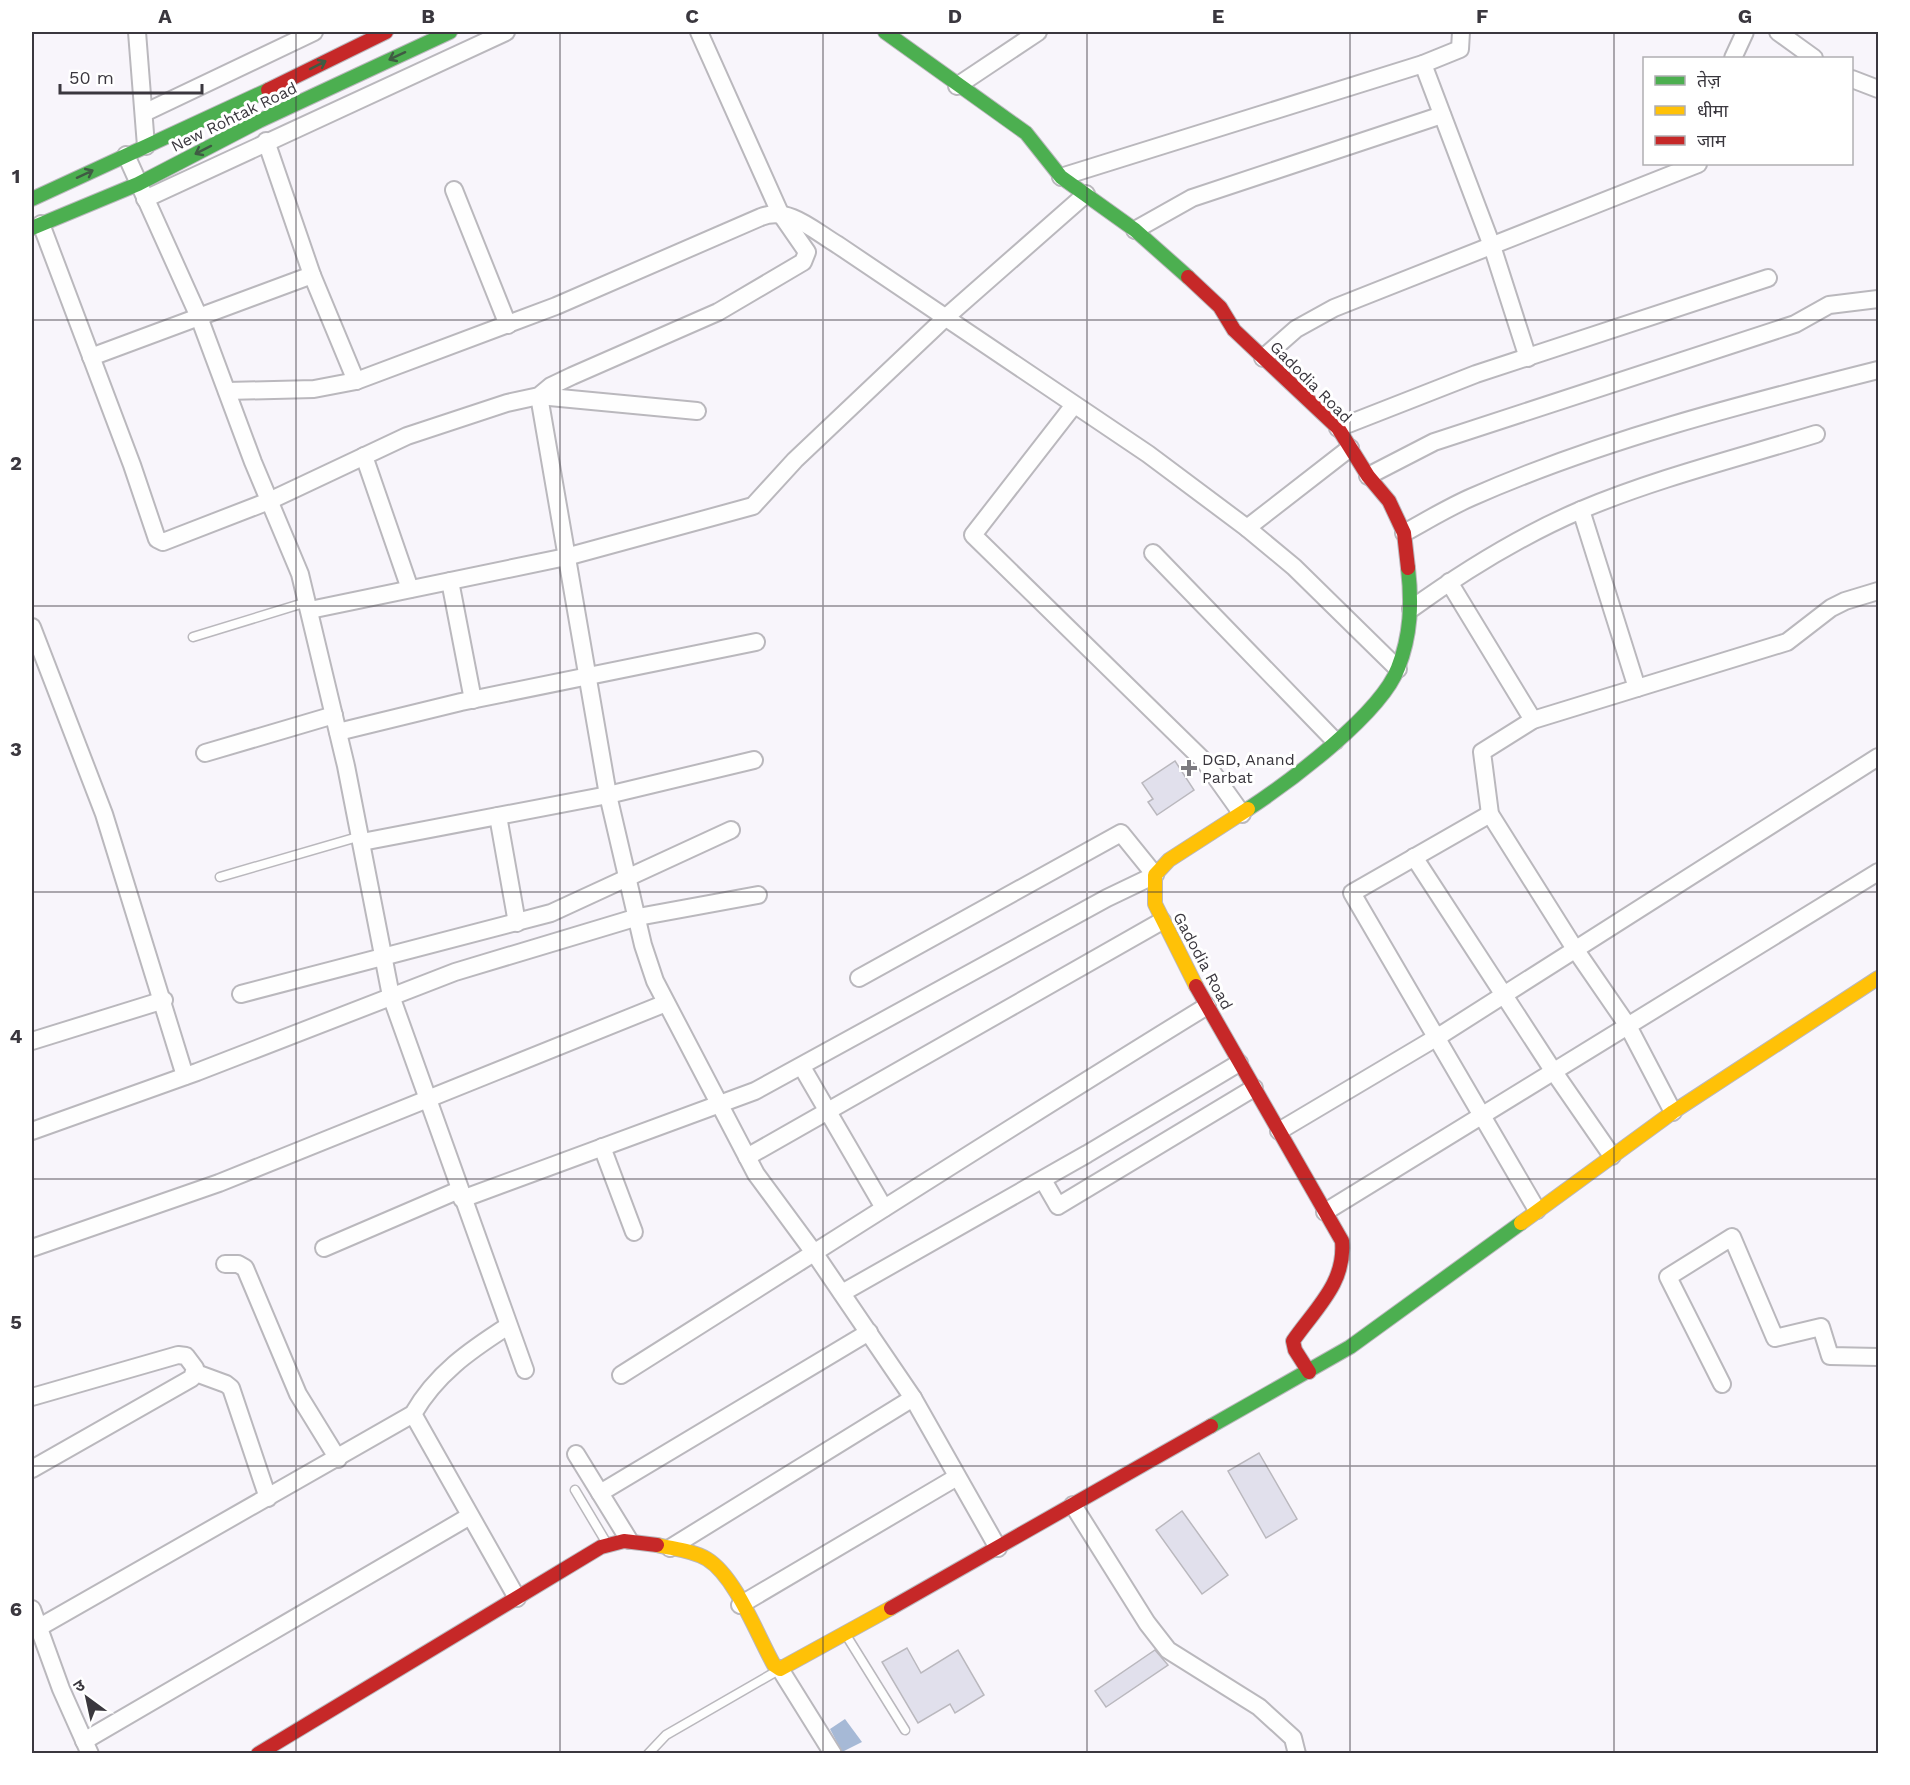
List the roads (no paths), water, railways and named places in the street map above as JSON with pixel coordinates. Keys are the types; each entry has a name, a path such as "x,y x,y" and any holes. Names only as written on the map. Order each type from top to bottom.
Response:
{"street":[{"path":"137,32 146,146"},
{"path":"144,113 314,32"},
{"name":"New Rohtak Road","path":"32,199 248,100 386,32"},
{"name":"New Rohtak Road","path":"36,226 141,191 260,121 450,32"},
{"path":"141,191 266,141 506,32"},
{"path":"539,396 551,386 572,376 718,312 803,262 807,252 780,213 699,32"},
{"name":"Gadodia Road","path":"885,32 957,86 1026,133 1061,177 1135,230 1220,307 1234,330 1338,428 1368,476 1389,501 1404,533 1411,609 1406,646 1398,669 1389,685 1369,710 1335,741 1242,814 1169,860 1155,875 1155,904 1162,921 1239,1063 1339,1233 1344,1248 1339,1274 1330,1292 1293,1341 1295,1350 1309,1372"},
{"path":"957,86 1038,32"},
{"path":"1061,177 1423,64 1460,49 1461,32"},
{"path":"1733,57 1745,32"},
{"path":"1778,32 1813,57"},
{"path":"1423,64 1492,246 1528,358"},
{"path":"1853,80 1878,89"},
{"path":"1135,230 1192,198 1442,115"},
{"path":"266,141 312,275 356,381"},
{"path":"126,155 200,317 269,501 300,574 339,732 391,996 525,1370"},
{"path":"1263,358 1296,329 1334,308 1695,165"},
{"path":"454,190 508,325"},
{"path":"309,606 410,589 566,557 753,506 795,460 945,318 1086,194"},
{"path":"227,391 314,389 356,381 508,325 643,270 760,217 780,213 790,215 1148,454 1247,528 1294,567 1398,669"},
{"path":"36,226 91,357 159,541 163,542 223,521 426,429 539,396 697,411"},
{"path":"91,357 312,275"},
{"path":"1338,428 1466,378 1768,278"},
{"path":"1368,476 1434,442 1795,324 1829,305 1878,299"},
{"path":"1404,533 1471,497 1558,464 1757,400 1878,370"},
{"path":"539,396 608,795 643,945 666,1003 768,1194 815,1254 913,1398 998,1548"},
{"path":"1074,405 973,535 1204,762 1242,814"},
{"path":"1411,609 1491,555 1581,510 1664,480 1816,434"},
{"path":"1247,528 1350,448"},
{"path":"364,456 410,589"},
{"path":"1581,510 1637,688"},
{"path":"1153,553 1335,741"},
{"path":"450,581 473,700"},
{"path":"1449,582 1533,720"},
{"path":"1673,1112 1628,1026 1575,949 1490,814 1482,752 1533,720 1787,642 1831,608 1845,601 1878,591"},
{"path":"32,627 104,814 164,1000 185,1076"},
{"path":"339,732 473,700 756,642"},
{"path":"205,753 334,715"},
{"path":"1279,1131 1435,1038 1878,757"},
{"path":"361,839 608,795 754,759"},
{"path":"1490,814 1352,893 1481,1117 1538,1210"},
{"path":"498,816 517,923"},
{"path":"241,994 383,955 551,913 731,830"},
{"path":"324,1248 461,1195 719,1106 801,1067 1107,898 1155,875 1121,833 859,978"},
{"path":"1414,857 1554,1072 1612,1156"},
{"path":"1325,1212 1878,872"},
{"path":"32,1131 185,1076 455,972 638,917 759,895"},
{"path":"747,1157 1162,921"},
{"path":"780,1669 846,1634 1350,1347 1673,1112 1878,978"},
{"path":"32,1041 164,1000"},
{"path":"32,1248 219,1183 666,1003"},
{"path":"621,1375 1208,1006"},
{"path":"842,1293 1043,1180 1239,1063"},
{"path":"801,1067 884,1208"},
{"path":"1043,1180 1058,1206 1254,1088"},
{"path":"602,1147 634,1232"},
{"path":"1722,1384 1668,1277 1732,1237 1774,1338 1821,1327 1830,1356 1878,1357"},
{"path":"225,1264 238,1264 245,1268 298,1394 338,1459"},
{"path":"38,1628 338,1459 413,1414 438,1377 462,1356 508,1326"},
{"path":"600,1493 869,1332"},
{"path":"32,1397 178,1355 190,1360 196,1373 231,1388 268,1498"},
{"path":"32,1469 192,1378 196,1373"},
{"path":"670,1548 913,1398"},
{"path":"413,1414 517,1598"},
{"path":"576,1454 629,1540"},
{"path":"740,1605 957,1477"},
{"path":"1073,1505 1147,1623 1168,1650 1259,1707 1293,1738 1297,1754"},
{"path":"32,1609 87,1747 470,1516"},
{"path":"258,1754 608,1545 629,1540 670,1548 710,1562 724,1578 774,1665 780,1669 833,1754"}],"lane":[{"path":"193,637 309,606"},
{"path":"220,877 361,839"},
{"path":"575,1490 608,1545"},
{"path":"846,1634 905,1730"},
{"path":"648,1754 666,1735 780,1669"}],"water":[{"path":"845,1719 862,1742 842,1752 830,1729"}],"place":[{"name":"DGD, Anand Parbat","path":"1189,768"}]}
